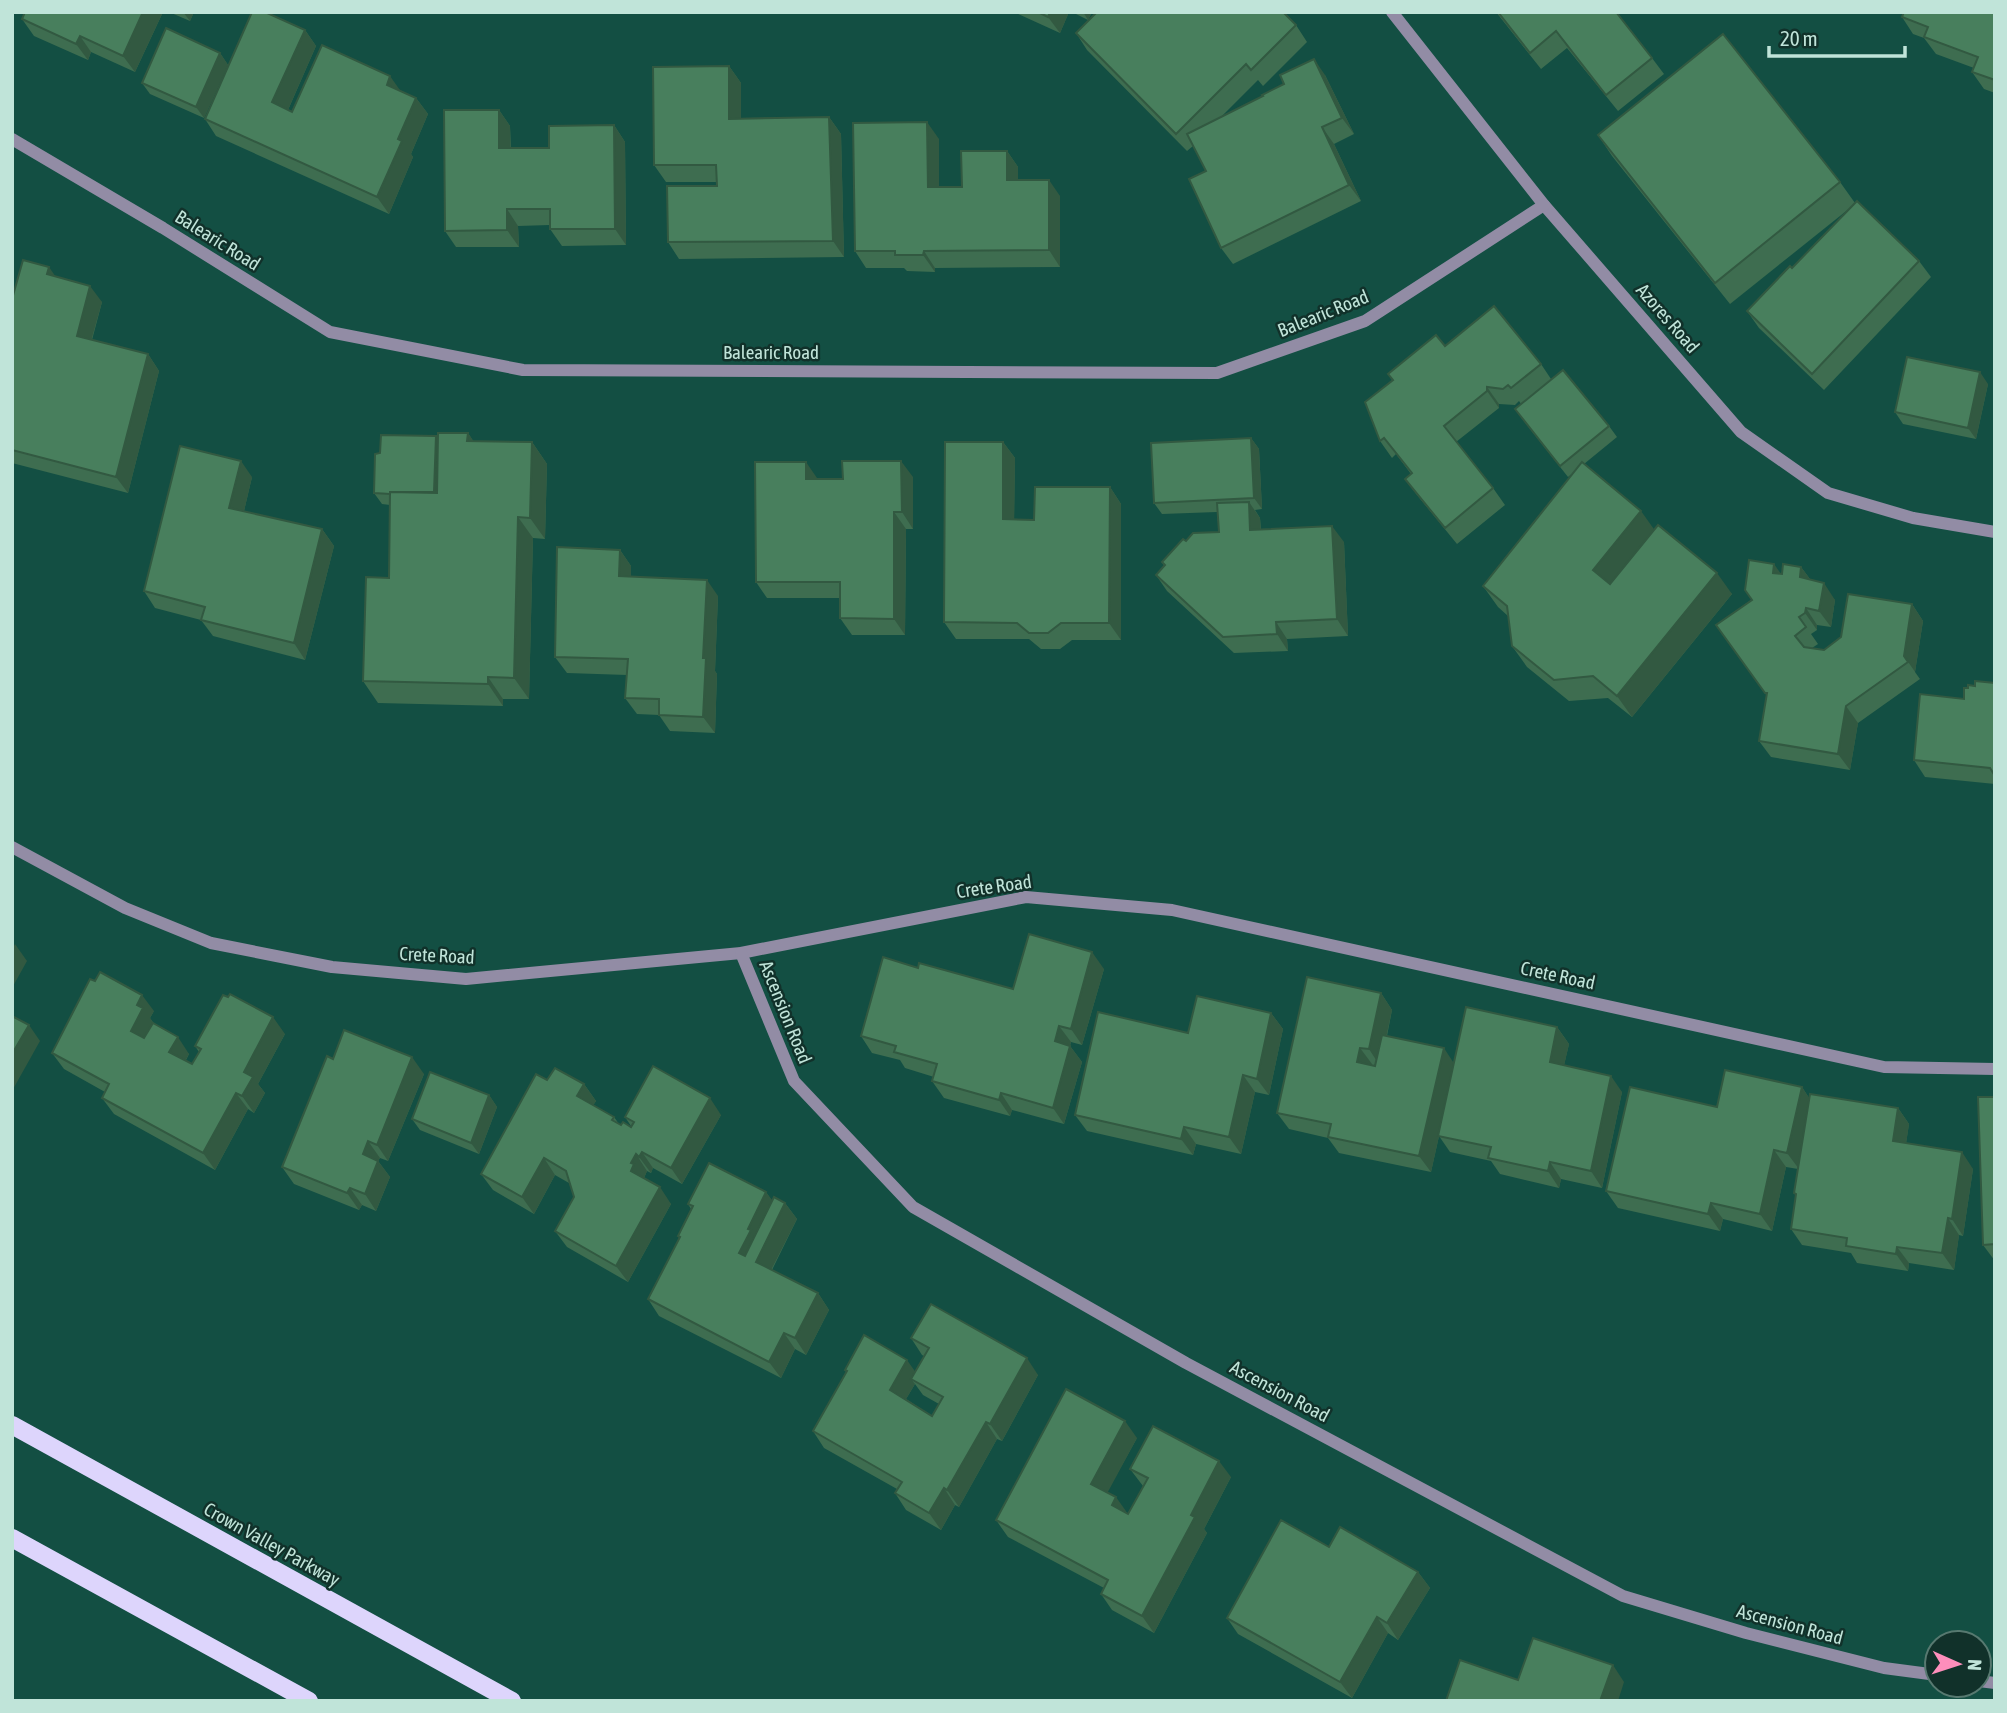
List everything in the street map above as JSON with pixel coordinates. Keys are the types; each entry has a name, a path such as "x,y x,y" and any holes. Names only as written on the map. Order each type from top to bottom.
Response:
{"main road":[{"name":"Crown Valley Parkway","path":"12,1425 512,1701"},
{"path":"12,1538 309,1701"}],"street":[{"name":"Azores Road","path":"1392,12 1544,205 1741,432 1828,493 1913,518 1995,532"},
{"name":"Balearic Road","path":"12,139 163,228 330,332 523,370 1217,373 1365,321 1544,205"},
{"name":"Crete Road","path":"12,847 125,908 211,943 332,967 466,979 741,953 1026,897 1159,909 1884,1067 1995,1069"},
{"name":"Ascension Road","path":"741,953 794,1081 912,1207 1186,1363 1623,1596 1745,1633 1872,1665 1923,1673"}],"building":[{"path":"25,12 143,12 123,56 80,36 76,44 22,19"},
{"path":"252,12 265,12 305,30 272,102 292,112 322,45 390,76 387,85 416,98 398,139 402,141 377,197 205,119"},
{"path":"1097,12 1283,12 1296,25 1251,70 1246,64 1176,134 1076,33"},
{"path":"1498,12 1616,12 1652,58 1606,95 1556,31 1530,53"},
{"path":"1904,12 1995,12 1995,80 1972,72 1978,57 1924,37 1928,27 1902,17"},
{"path":"166,28 220,53 196,107 142,83"},
{"path":"1723,34 1840,182 1715,283 1598,135"},
{"path":"1314,59 1342,118 1322,127 1349,185 1221,248 1189,179 1206,171 1187,134 1284,84 1280,75"},
{"path":"729,66 729,119 829,117 833,241 668,242 667,186 717,186 716,165 654,165 653,67"},
{"path":"444,110 499,110 499,148 549,148 549,126 614,125 615,229 550,229 550,209 507,209 507,230 445,231"},
{"path":"927,122 928,187 962,187 961,151 1007,151 1007,180 1049,180 1049,250 924,251 923,255 895,255 895,251 855,251 853,123"},
{"path":"1857,201 1919,261 1812,374 1747,311"},
{"path":"23,260 49,267 47,274 90,286 77,336 148,354 116,477 12,450 12,299"},
{"path":"1494,306 1541,364 1511,388 1508,385 1503,389 1487,387 1487,391 1444,426 1493,488 1445,528 1405,479 1412,473 1384,438 1380,441 1365,402 1393,380 1388,374 1436,335 1445,346"},
{"path":"1907,357 1980,372 1968,428 1895,412"},
{"path":"1563,370 1609,426 1560,466 1515,409"},
{"path":"438,433 468,433 467,441 532,442 530,518 518,517 514,678 488,677 488,684 363,681 366,577 389,578 390,492 437,493"},
{"path":"381,435 436,436 434,492 374,493 375,454 380,453"},
{"path":"1251,438 1254,498 1154,503 1151,443"},
{"path":"945,442 1003,442 1003,519 1034,520 1035,487 1110,487 1109,623 1061,623 1048,633 1029,633 1017,623 944,622"},
{"path":"180,446 241,461 229,508 322,529 294,643 201,620 205,607 144,591"},
{"path":"842,461 901,461 902,512 894,512 894,619 840,618 840,582 756,582 755,462 806,462 806,479 843,479"},
{"path":"1582,462 1641,511 1593,570 1610,584 1658,525 1717,573 1617,696 1593,676 1554,680 1512,646 1507,606 1483,586"},
{"path":"1249,502 1250,530 1332,526 1337,619 1276,622 1277,634 1223,637 1156,575 1165,565 1162,562 1183,539 1186,541 1193,533 1219,532 1217,503"},
{"path":"557,547 620,550 619,576 707,580 703,717 659,715 659,699 625,698 628,659 555,657"},
{"path":"1749,560 1774,564 1773,573 1782,574 1783,564 1801,567 1800,577 1824,583 1819,611 1806,608 1805,613 1799,617 1806,627 1795,636 1804,647 1824,650 1841,637 1848,594 1912,604 1904,656 1908,662 1846,706 1838,754 1759,741 1767,693 1716,625 1752,600 1745,590"},
{"path":"1975,681 1995,683 1995,776 1990,768 1914,760 1920,694 1964,699 1964,688 1968,688 1968,685 1975,686"},
{"path":"1029,934 1092,952 1071,1029 1059,1026 1055,1041 1070,1046 1053,1108 1001,1093 999,1100 932,1081 937,1064 894,1052 896,1046 861,1036 883,957 918,968 919,963 1013,989"},
{"path":"100,972 142,995 137,1005 143,1008 131,1031 144,1038 153,1023 178,1037 169,1052 192,1064 201,1049 195,1046 223,995 228,997 230,994 273,1017 244,1072 253,1077 242,1096 236,1093 203,1153 102,1098 109,1084 52,1053 90,979 95,981"},
{"path":"1307,977 1381,993 1369,1049 1360,1048 1357,1062 1375,1066 1382,1035 1444,1048 1419,1156 1328,1137 1331,1124 1277,1113"},
{"path":"1197,996 1271,1013 1257,1079 1243,1075 1229,1137 1184,1127 1181,1139 1075,1115 1098,1012 1188,1033"},
{"path":"1466,1007 1557,1027 1550,1062 1611,1076 1591,1171 1550,1162 1548,1171 1488,1158 1491,1147 1438,1136"},
{"path":"12,1016 29,1025 12,1054"},
{"path":"344,1030 412,1057 377,1145 368,1141 363,1154 378,1161 365,1194 350,1188 347,1193 282,1167 327,1056 333,1059"},
{"path":"653,1066 710,1098 671,1168 642,1152 639,1157 636,1154 631,1163 634,1164 631,1171 660,1187 616,1266 555,1231 574,1197 566,1171 544,1158 522,1197 481,1174 536,1074 547,1080 555,1068 584,1084 577,1096 614,1117 612,1120 631,1127 634,1122 625,1117"},
{"path":"1725,1070 1802,1087 1787,1153 1774,1150 1760,1214 1711,1203 1708,1214 1606,1191 1630,1087 1717,1107"},
{"path":"430,1072 489,1095 471,1143 412,1119"},
{"path":"1810,1094 1898,1108 1893,1141 1962,1152 1952,1219 1948,1218 1942,1253 1897,1247 1896,1254 1846,1246 1847,1238 1791,1229"},
{"path":"1978,1097 1995,1097 1995,1244 1983,1245"},
{"path":"709,1163 766,1192 739,1253 745,1256 774,1197 785,1203 756,1262 818,1293 795,1338 784,1333 769,1362 648,1299 680,1237 678,1236 693,1206 688,1204"},
{"path":"931,1304 1027,1358 990,1424 986,1422 947,1490 944,1488 929,1513 895,1493 902,1482 813,1431 864,1335 907,1360 890,1390 932,1416 943,1397 911,1379 929,1348 911,1338"},
{"path":"1066,1389 1125,1421 1091,1484 1116,1497 1112,1505 1128,1514 1148,1478 1130,1469 1153,1426 1219,1461 1191,1515 1195,1517 1142,1616 1101,1594 1108,1580 996,1520"},
{"path":"1281,1520 1329,1547 1340,1527 1418,1572 1387,1623 1377,1617 1340,1682 1227,1618"},
{"path":"1533,1638 1613,1665 1600,1701 1446,1701 1460,1660 1518,1680"}]}
